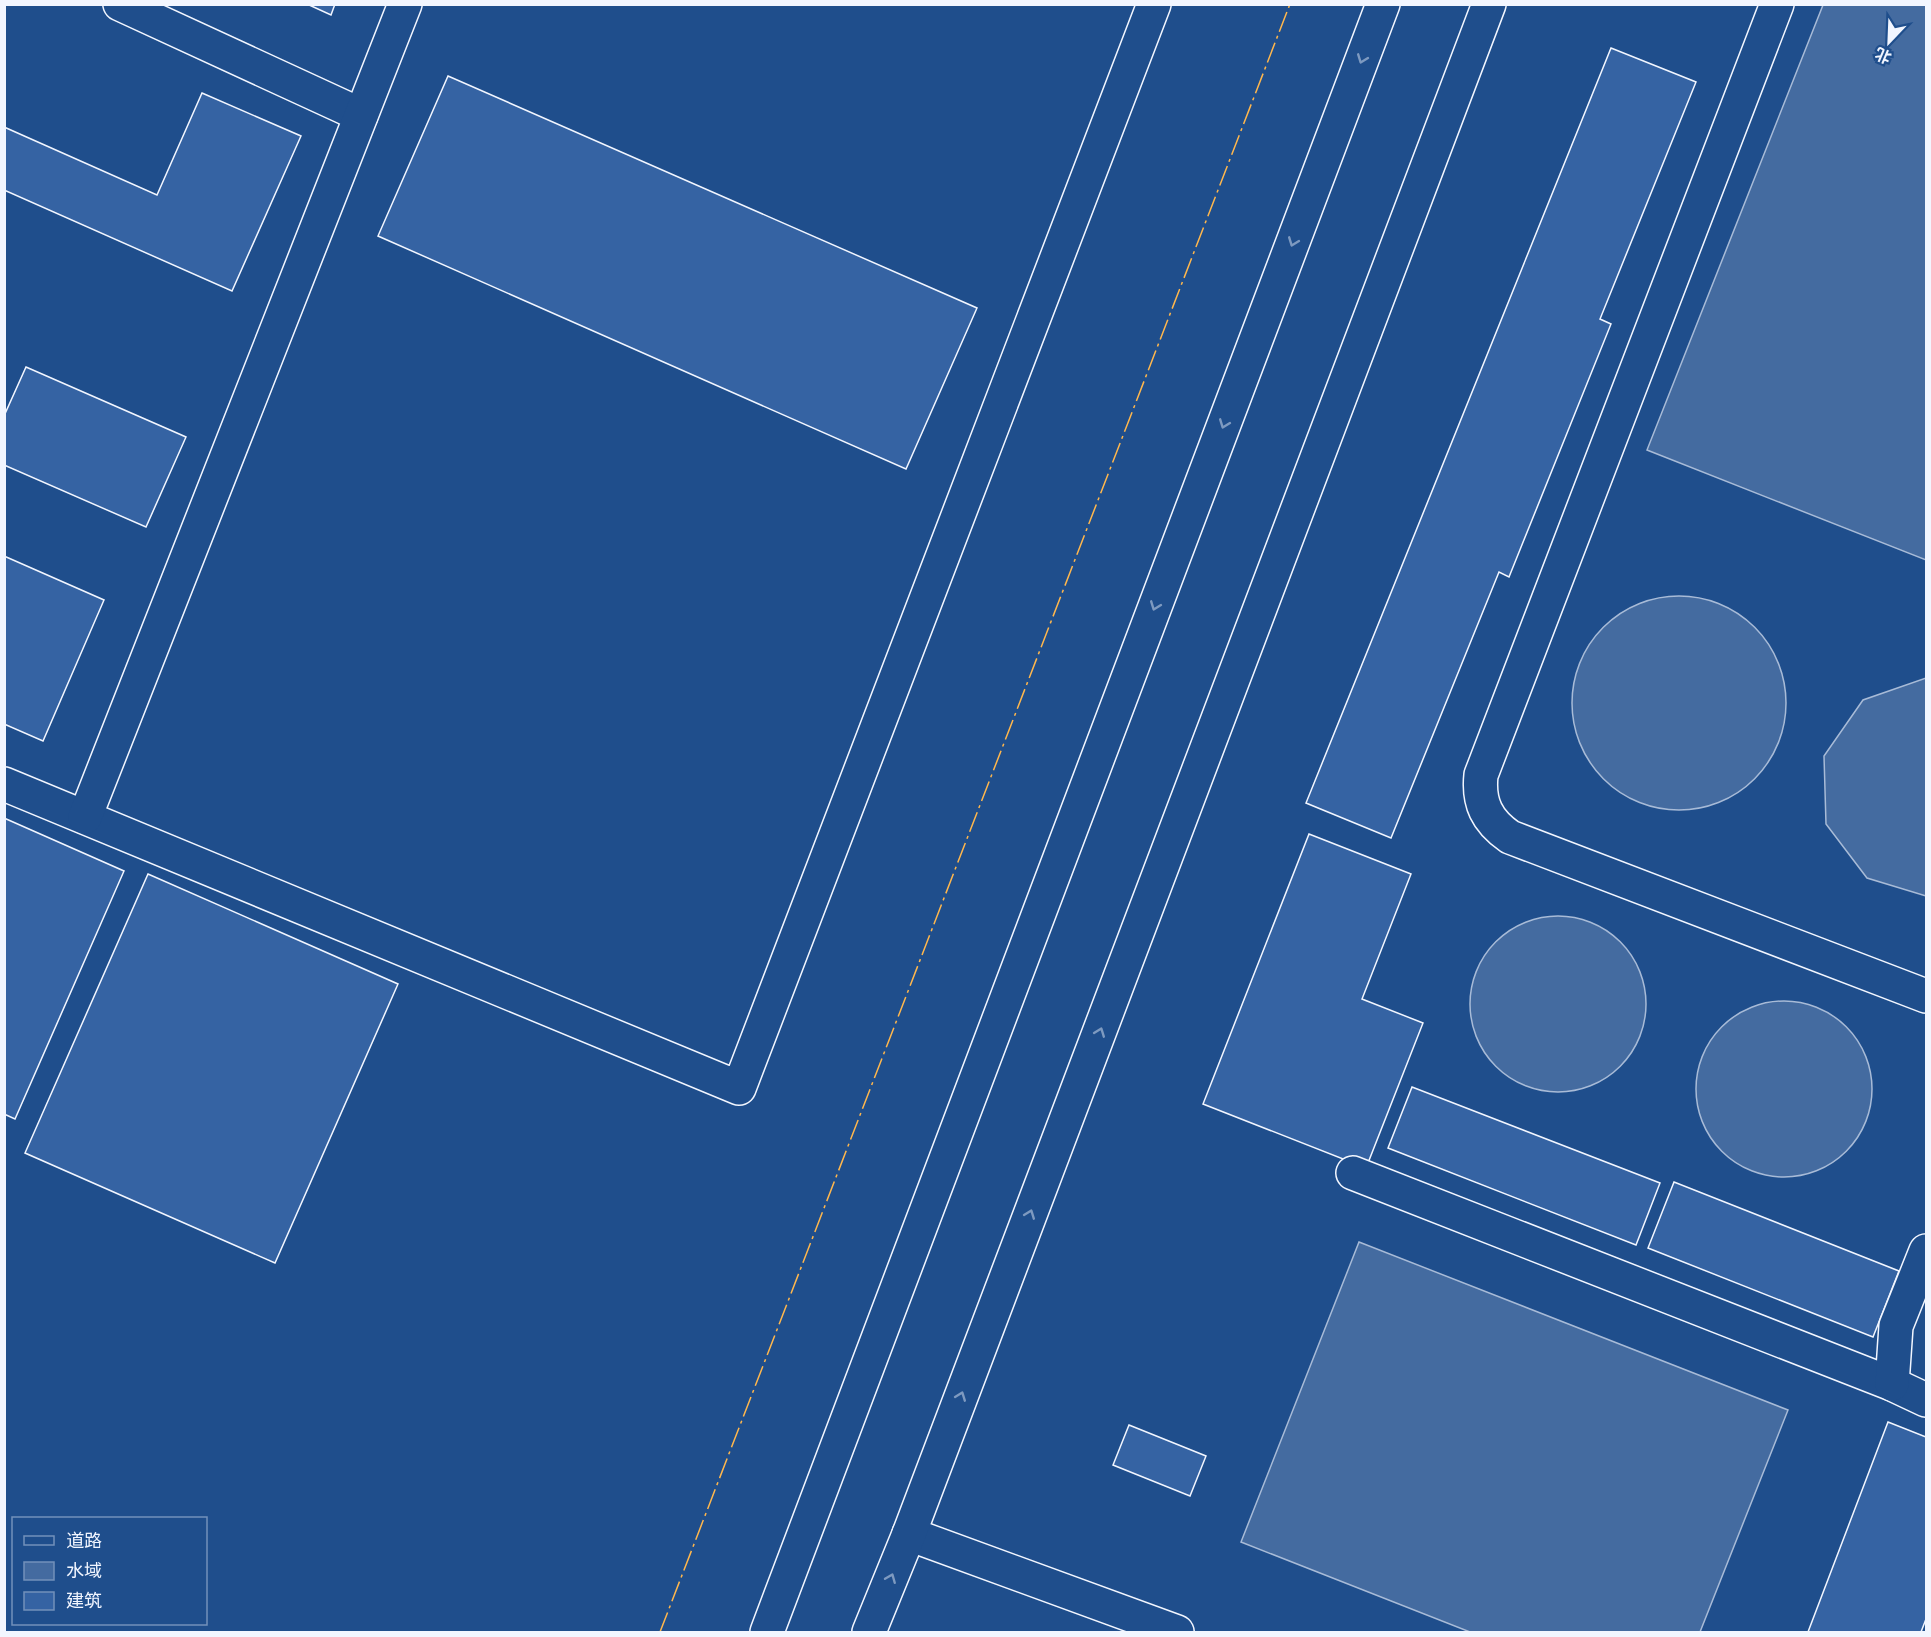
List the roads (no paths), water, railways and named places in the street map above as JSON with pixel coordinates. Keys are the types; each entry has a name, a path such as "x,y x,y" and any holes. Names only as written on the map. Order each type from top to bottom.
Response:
{"street":[{"path":"120,4 361,115"},
{"path":"85,817 405,4"},
{"path":"4,784 739,1088 1154,4"},
{"path":"869,1632 909,1534 1489,4"},
{"path":"1777,4 1485,764 1479,790 1482,805 1489,818 1510,837 1926,996"},
{"path":"767,1632 1378,6"},
{"path":"1353,1173 1892,1384 1926,1400"},
{"path":"1892,1384 1896,1326 1926,1251"},
{"path":"909,1534 1177,1632"}],"water":[{"path":"1823,5 1926,5 1926,560 1647,450"},
{"path":"1679,596 1710,601 1729,609 1747,621 1761,635 1773,653 1781,672 1786,703 1781,734 1773,753 1761,771 1747,785 1729,797 1710,805 1679,810 1648,805 1629,797 1611,785 1597,771 1585,753 1577,734 1572,703 1577,672 1585,653 1597,635 1611,621 1629,609 1648,601"},
{"path":"1926,678 1926,896 1867,878 1826,824 1824,756 1863,700"},
{"path":"1558,916 1592,923 1607,931 1620,942 1631,955 1639,970 1646,1004 1639,1038 1631,1053 1620,1066 1607,1077 1592,1085 1558,1092 1524,1085 1509,1077 1496,1066 1485,1053 1477,1038 1470,1004 1477,970 1485,955 1496,942 1509,931 1524,923"},
{"path":"1784,1001 1818,1008 1833,1016 1846,1027 1857,1040 1865,1055 1872,1089 1865,1123 1857,1138 1846,1151 1833,1162 1818,1170 1784,1177 1750,1170 1735,1162 1722,1151 1711,1138 1703,1123 1696,1089 1703,1055 1711,1040 1722,1027 1735,1016 1750,1008"},
{"path":"1359,1242 1788,1410 1700,1632 1470,1632 1241,1542"}]}
